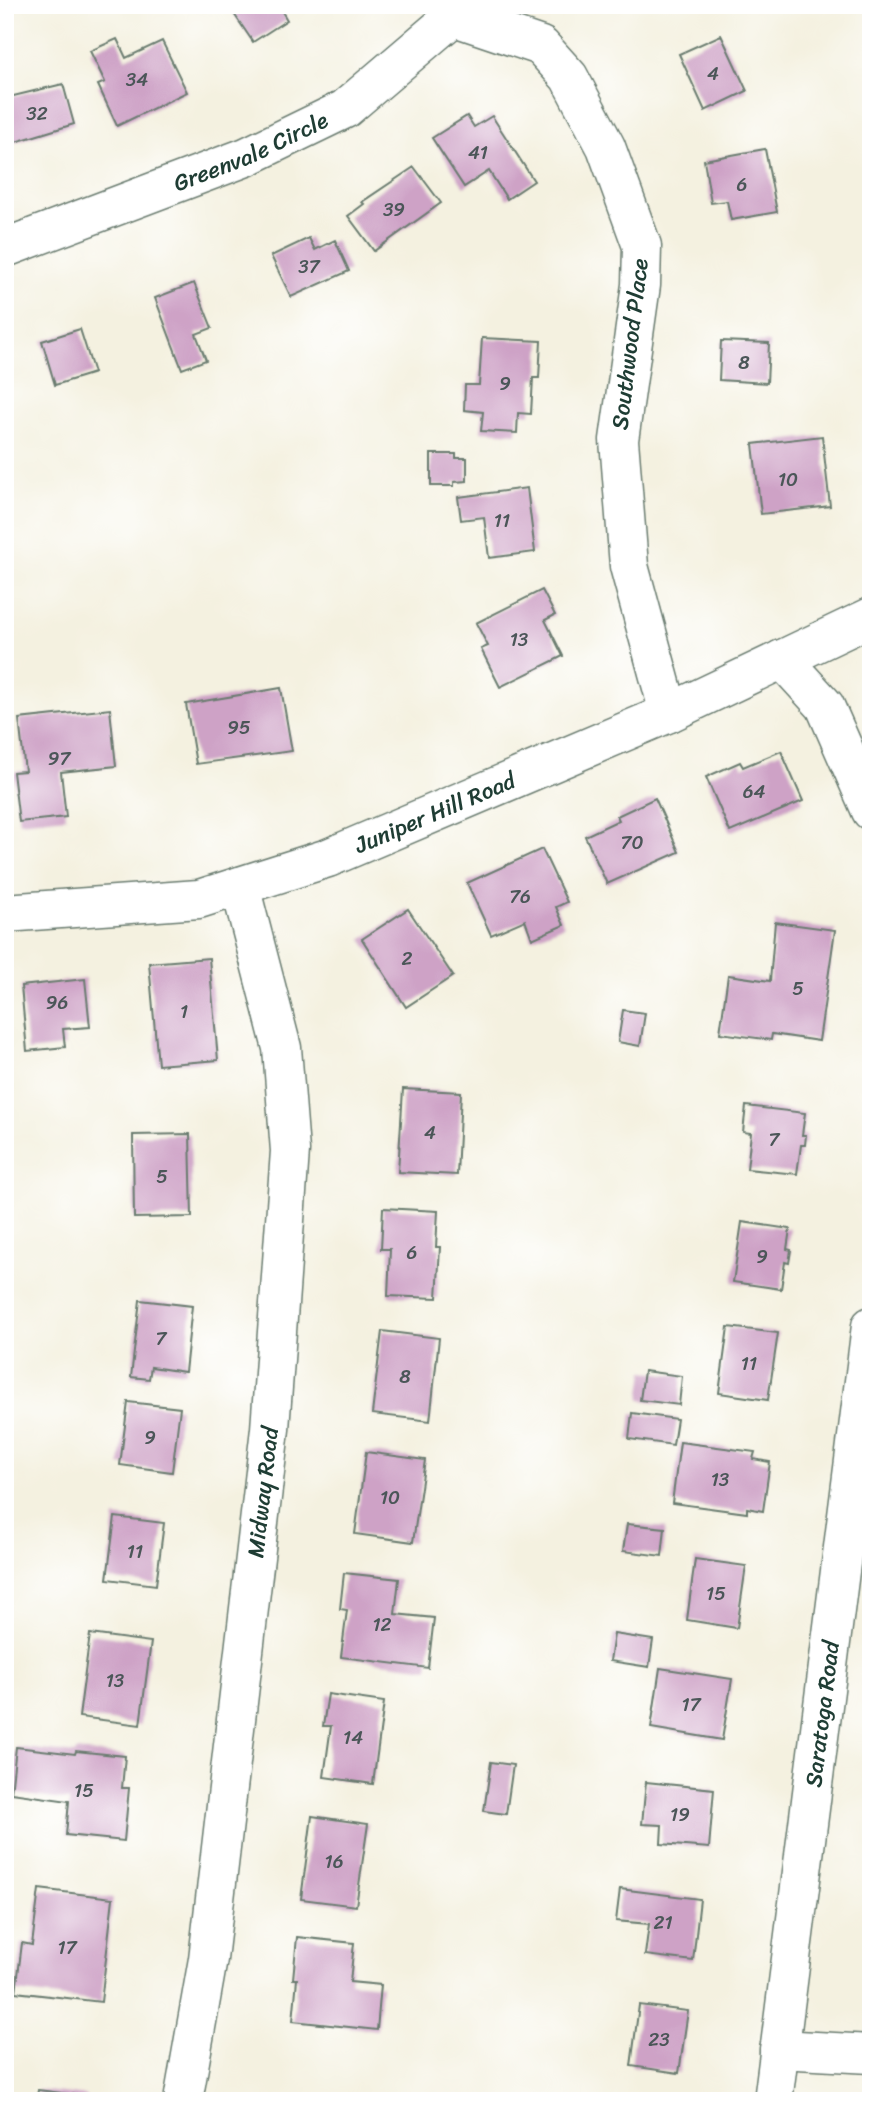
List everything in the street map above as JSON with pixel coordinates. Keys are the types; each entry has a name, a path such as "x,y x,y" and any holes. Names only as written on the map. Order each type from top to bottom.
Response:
{"street":[{"name":"Greenvale Circle","path":"5,248 246,157 345,109 461,11"},
{"name":"Southwood Place","path":"461,11 541,46 569,76 606,147 642,246 641,285 619,440 629,566 669,713"},
{"name":"Juniper Hill Road","path":"5,913 199,899 328,858 669,713 856,623"},
{"path":"782,659 825,706 871,811"},
{"name":"Midway Road","path":"183,2101 208,1959 270,1429 290,1151 282,1048 240,886"},
{"name":"Saratoga Road","path":"773,2101 871,1326"},
{"path":"779,2049 871,2054"}],"building":[{"path":"228,5 278,5 287,20 253,42"},
{"path":"721,35 747,91 705,111 679,54"},
{"path":"117,39 126,58 162,41 187,92 117,126 98,85 105,82 90,51"},
{"path":"63,84 74,124 12,143 5,119 5,98"},
{"path":"467,116 474,127 492,116 534,181 507,199 489,171 464,187 432,138"},
{"path":"765,149 777,212 731,220 727,201 711,203 704,160"},
{"path":"414,167 441,203 374,251 348,216 364,204 362,202"},
{"path":"309,238 315,250 335,240 349,271 291,297 271,256"},
{"path":"194,283 212,328 196,334 206,360 182,369 155,298"},
{"path":"80,329 94,373 55,385 42,341"},
{"path":"482,338 541,341 539,378 533,378 531,414 518,413 517,433 481,431 483,412 464,410 465,385 479,385"},
{"path":"721,341 769,343 767,383 719,380"},
{"path":"822,436 830,506 761,514 753,444"},
{"path":"431,454 456,454 456,458 467,458 467,481 454,482 454,486 431,486"},
{"path":"527,488 535,552 489,558 484,517 461,520 458,497"},
{"path":"542,590 555,615 545,620 563,656 500,687 481,649 488,646 476,623"},
{"path":"281,688 292,751 196,764 186,704"},
{"path":"110,709 116,766 61,772 66,817 19,822 13,772 25,771 19,719"},
{"path":"781,751 803,801 730,832 706,777 740,762 743,767"},
{"path":"655,798 679,852 607,884 585,836 619,820 617,816"},
{"path":"542,849 567,902 556,907 564,925 532,939 525,920 491,935 467,883"},
{"path":"408,909 453,976 406,1007 362,939"},
{"path":"775,922 835,930 819,1041 772,1034 771,1040 720,1033 728,975 770,981"},
{"path":"209,958 218,1060 158,1065 149,963"},
{"path":"85,979 90,1027 63,1029 65,1047 27,1051 21,986"},
{"path":"623,1010 645,1013 640,1046 618,1042"},
{"path":"403,1089 461,1092 457,1175 398,1172"},
{"path":"746,1106 805,1113 802,1135 806,1135 805,1145 801,1145 797,1174 747,1169 751,1133 743,1132"},
{"path":"190,1134 192,1217 134,1218 133,1135"},
{"path":"383,1208 438,1211 436,1247 440,1247 437,1298 388,1296 390,1249 381,1249"},
{"path":"742,1222 790,1229 787,1249 791,1250 789,1263 785,1262 781,1289 733,1282"},
{"path":"140,1300 192,1306 185,1372 151,1367 149,1379 131,1377"},
{"path":"728,1327 778,1333 768,1400 719,1393"},
{"path":"382,1331 439,1338 430,1421 372,1414"},
{"path":"644,1371 682,1376 679,1405 640,1400"},
{"path":"128,1402 180,1408 172,1472 120,1465"},
{"path":"632,1413 677,1419 673,1445 629,1439"},
{"path":"680,1442 755,1452 753,1459 770,1462 763,1511 747,1508 747,1513 672,1503"},
{"path":"366,1452 425,1460 413,1542 355,1534"},
{"path":"115,1517 164,1523 156,1585 107,1579"},
{"path":"627,1524 665,1528 662,1556 623,1551"},
{"path":"695,1559 746,1566 737,1628 687,1620"},
{"path":"344,1573 399,1579 395,1614 434,1618 428,1668 341,1657 347,1610 340,1609"},
{"path":"90,1634 151,1642 140,1725 79,1717"},
{"path":"614,1634 653,1640 649,1667 610,1661"},
{"path":"660,1668 732,1679 722,1740 651,1728"},
{"path":"328,1694 384,1702 373,1784 324,1777 331,1726 323,1726"},
{"path":"16,1747 75,1754 76,1751 125,1756 122,1788 129,1788 124,1841 66,1835 69,1801 11,1793"},
{"path":"491,1762 513,1765 506,1814 484,1811"},
{"path":"646,1782 714,1789 709,1848 661,1844 662,1825 642,1824"},
{"path":"312,1816 368,1824 356,1906 301,1899"},
{"path":"39,1889 113,1898 101,2002 16,1992 22,1943 32,1945"},
{"path":"620,1889 700,1899 693,1961 645,1955 649,1924 616,1921"},
{"path":"297,1937 354,1943 350,1982 381,1985 377,2030 293,2021"},
{"path":"639,2005 688,2011 679,2073 631,2066"},
{"path":"38,2090 86,2096 85,2101 36,2101"}]}
